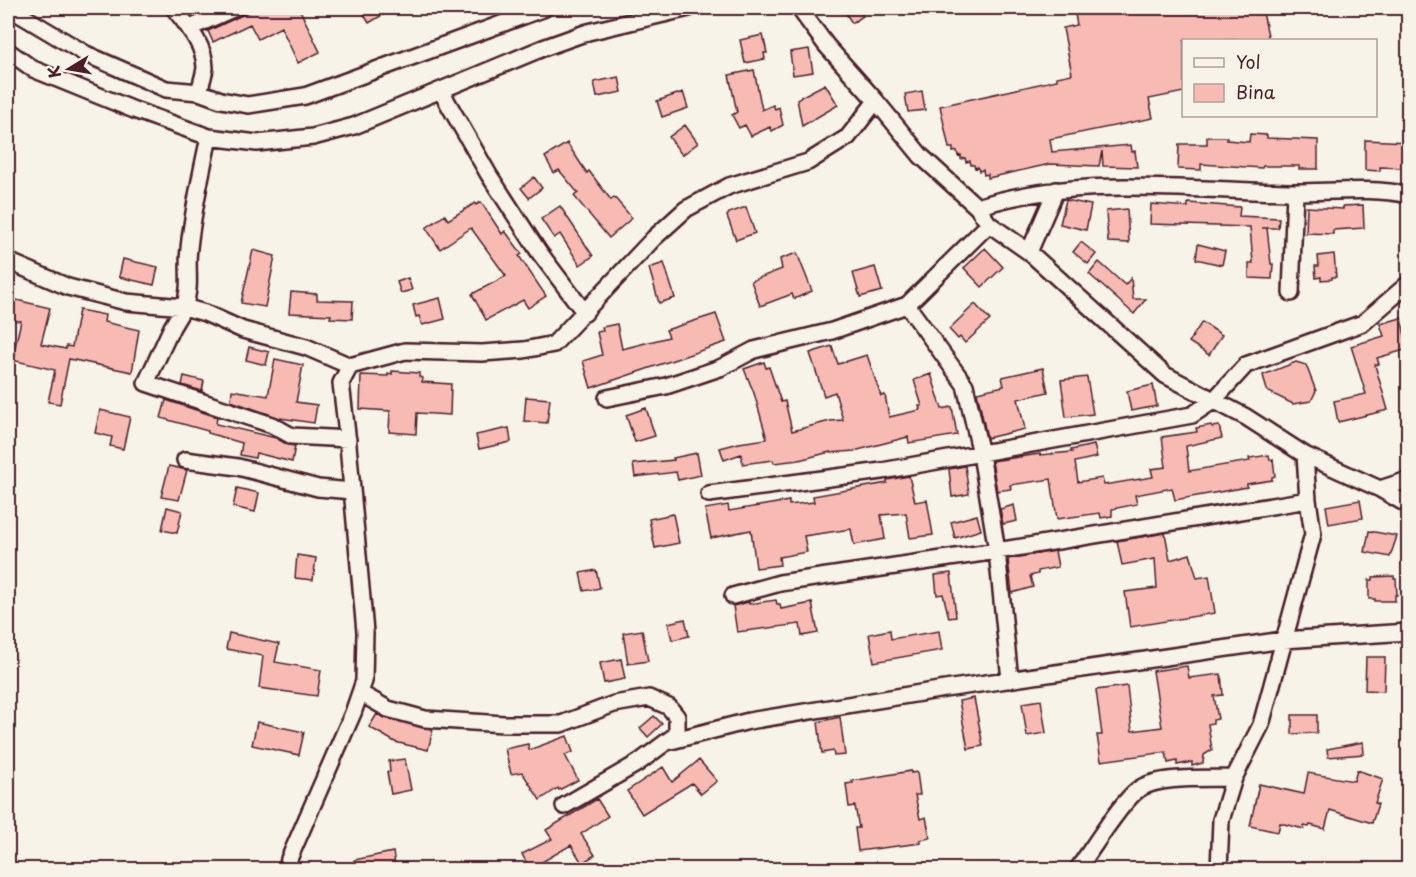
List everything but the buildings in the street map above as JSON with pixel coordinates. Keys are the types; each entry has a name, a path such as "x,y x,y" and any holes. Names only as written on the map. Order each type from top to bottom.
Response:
{"street":[{"path":"9,8 86,54 166,89 200,92 221,100 248,105 305,96 545,8"},
{"path":"174,8 190,28 202,51 205,67 200,92"},
{"path":"190,28 235,8"},
{"path":"8,51 33,69 134,110 209,137 257,143 313,137 354,126 543,48 588,32 689,8"},
{"path":"799,8 826,45 921,156 977,207 989,224 1029,252 1165,375 1246,417 1305,455 1380,489 1408,506"},
{"path":"441,91 489,175 539,252 585,313"},
{"path":"8,261 68,287 126,302 184,307 205,313 243,330 306,347 350,366 405,351 482,353 524,350 554,344 654,238 686,209 729,186 808,162 848,137 876,101"},
{"path":"209,137 194,209 188,260 190,292 146,383 272,425 292,436 348,439"},
{"path":"977,207 1009,196 1083,186 1295,192 1392,192 1408,195"},
{"path":"1029,252 1056,190"},
{"path":"1291,293 1295,192"},
{"path":"607,398 666,386 720,368 754,350 832,330 907,305 989,224"},
{"path":"710,494 882,471 1192,415 1213,401 1246,365 1363,323 1408,284"},
{"path":"907,305 965,385 981,454 997,551 1010,680"},
{"path":"287,870 289,859 353,713 364,681 365,632 341,383 350,366"},
{"path":"1219,870 1221,820 1234,778 1261,725 1313,534 1305,455"},
{"path":"185,460 238,467 318,488 352,490"},
{"path":"1380,489 1408,480"},
{"path":"733,596 780,583 997,551 1308,500"},
{"path":"667,742 749,721 1010,680 1283,640 1408,632"},
{"path":"360,693 388,709 425,719 504,723 561,724 614,704 649,698 669,707 677,717 677,734 638,763 564,806"},
{"path":"1077,870 1122,808 1139,789 1169,779 1234,778"}]}
